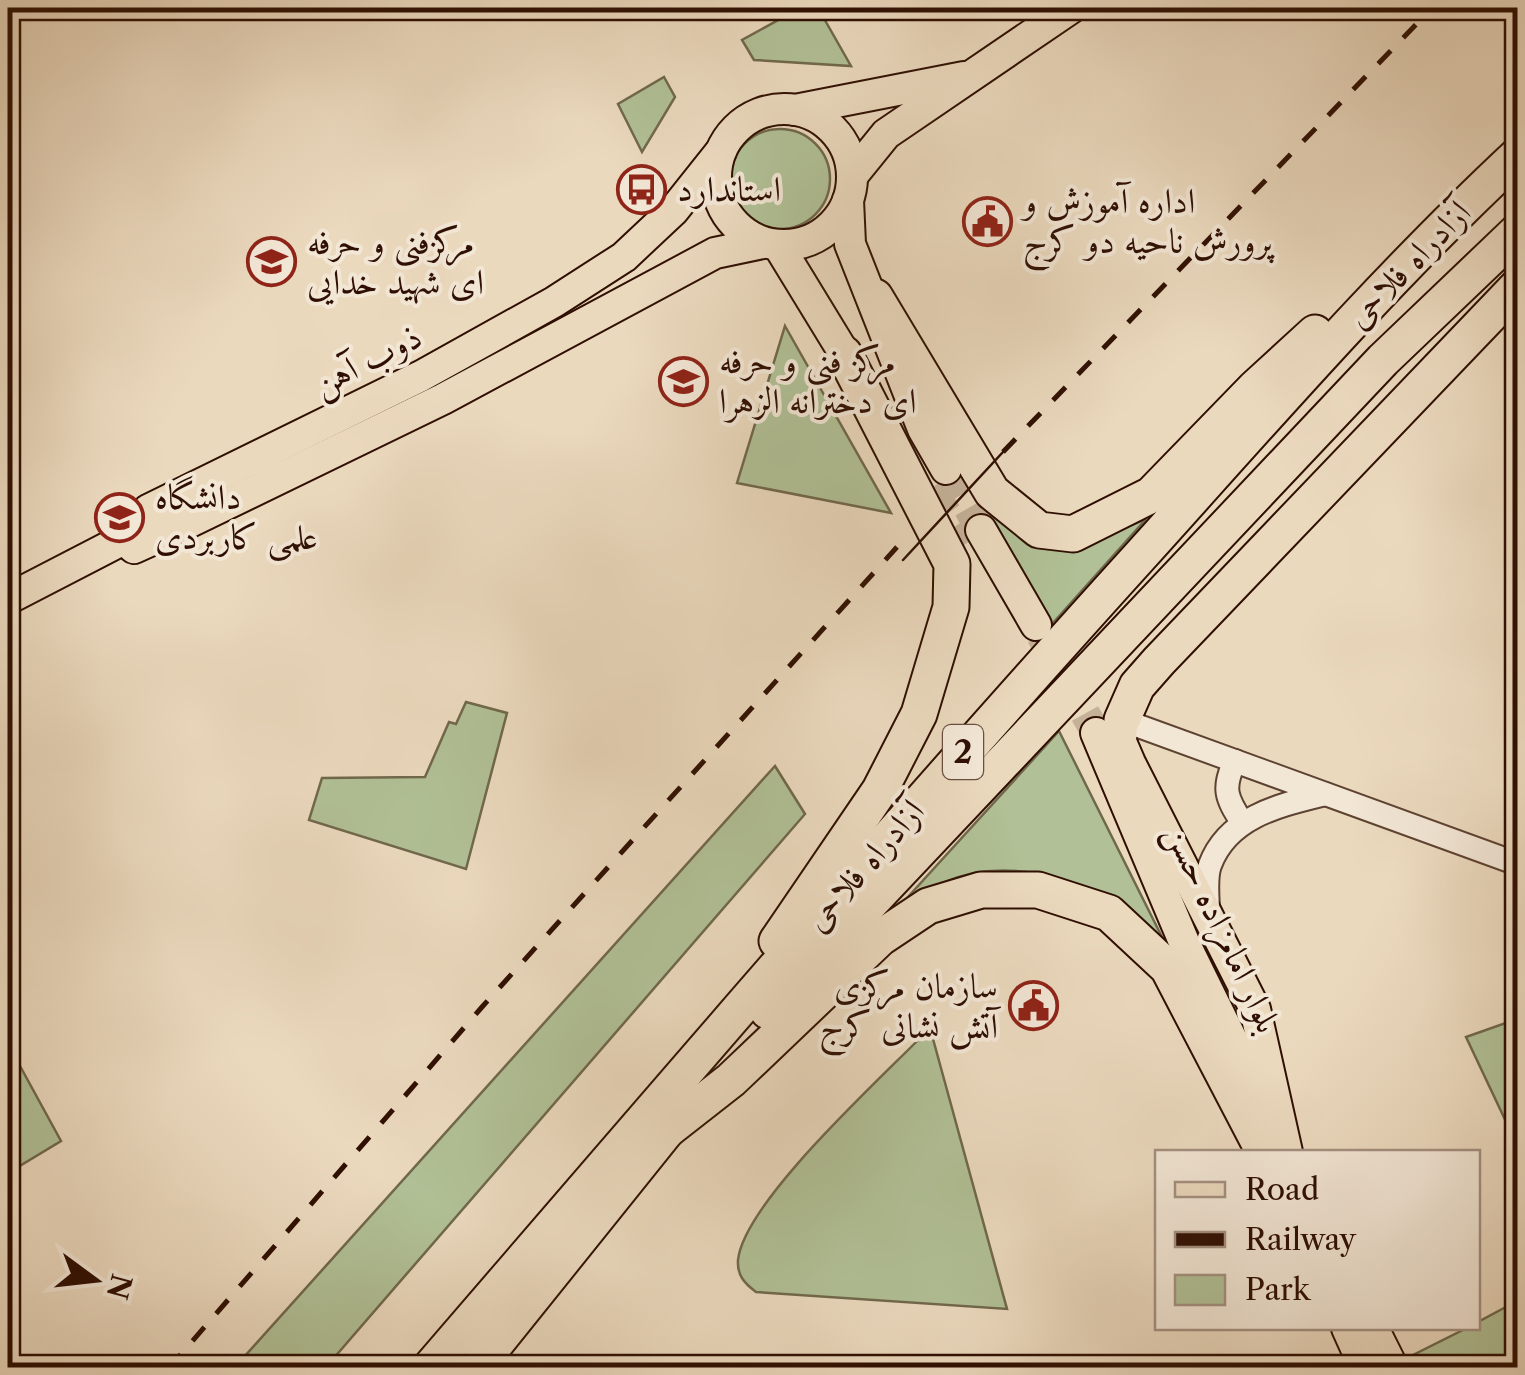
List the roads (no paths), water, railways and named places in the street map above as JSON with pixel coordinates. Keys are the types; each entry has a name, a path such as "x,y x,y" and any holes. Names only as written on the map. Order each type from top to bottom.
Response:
{"highway":[{"name":"آزادراه فلاحی","path":"430,1368 955,760 1383,290 1518,155"},
{"name":"آزادراه فلاحی","path":"476,1368 662,1135 770,1008 1384,360 1518,231"},
{"path":"1099,732 1159,662 1518,286"},
{"path":"875,297 992,492 1039,530 1072,534 1151,495 1313,335 1383,290"},
{"path":"740,1008 794,910 880,790 919,714 951,607 952,564 844,354"},
{"path":"662,1135 731,1080 880,938 928,906 982,890 1038,890 1109,913 1168,968 1266,1150"}],"main road":[{"path":"977,75 795,110 772,110 751,118 734,132 721,151 716,173 718,196 728,216 744,232 771,244 800,244 821,235 837,220 850,188 886,134 977,75 1071,8"},
{"path":"771,244 844,354 938,479 875,297 850,244 848,153 836,132 817,118 795,110"},
{"name":"ذوب آهن","path":"8,599 124,539 148,510 421,376 554,302 624,257 674,210 721,151"},
{"name":"ذوب آهن","path":"124,539 134,548 443,400 715,253 771,244"},
{"path":"421,376 443,400"},
{"path":"974,536 1029,630"},
{"path":"1099,732 1120,742 1254,1009 1287,1150"},
{"name":"بلوار امامزاده حسن","path":"1099,732 1266,1150"},
{"name":"بلوار امامزاده حسن","path":"1099,732 1184,942 1286,1150"},
{"path":"1348,1330 1365,1368"},
{"path":"1374,1330 1393,1368"}],"street":[{"path":"1099,732 1236,762 1518,864"},
{"path":"1236,762 1226,780 1225,797 1242,822"},
{"path":"1208,912 1209,867 1242,822 1276,806 1325,794"}],"tunnel":[{"path":"946,469 981,530"},
{"path":"930,489 967,543"},
{"path":"1041,635 1096,733"}],"tram line":[{"path":"903,560 1003,452"}],"railway":[{"path":"1003,452 1432,8"},
{"path":"169,1368 482,1007 897,547"}],"place":[{"name":"استاندارد","path":"642,189"},
{"name":"اداره آموزش و پرورش ناحیه دو کرج","path":"988,221"},
{"name":"مرکزفنی و حرفه ای شهید خدایی","path":"272,262"},
{"name":"مرکز فنی و حرفه ای دخترانه الزهرا","path":"684,381"},
{"name":"دانشگاه علمی کاربردی","path":"120,517"},
{"name":"سازمان مرکزی آتش نشانی کرج","path":"1033,1006"}]}
